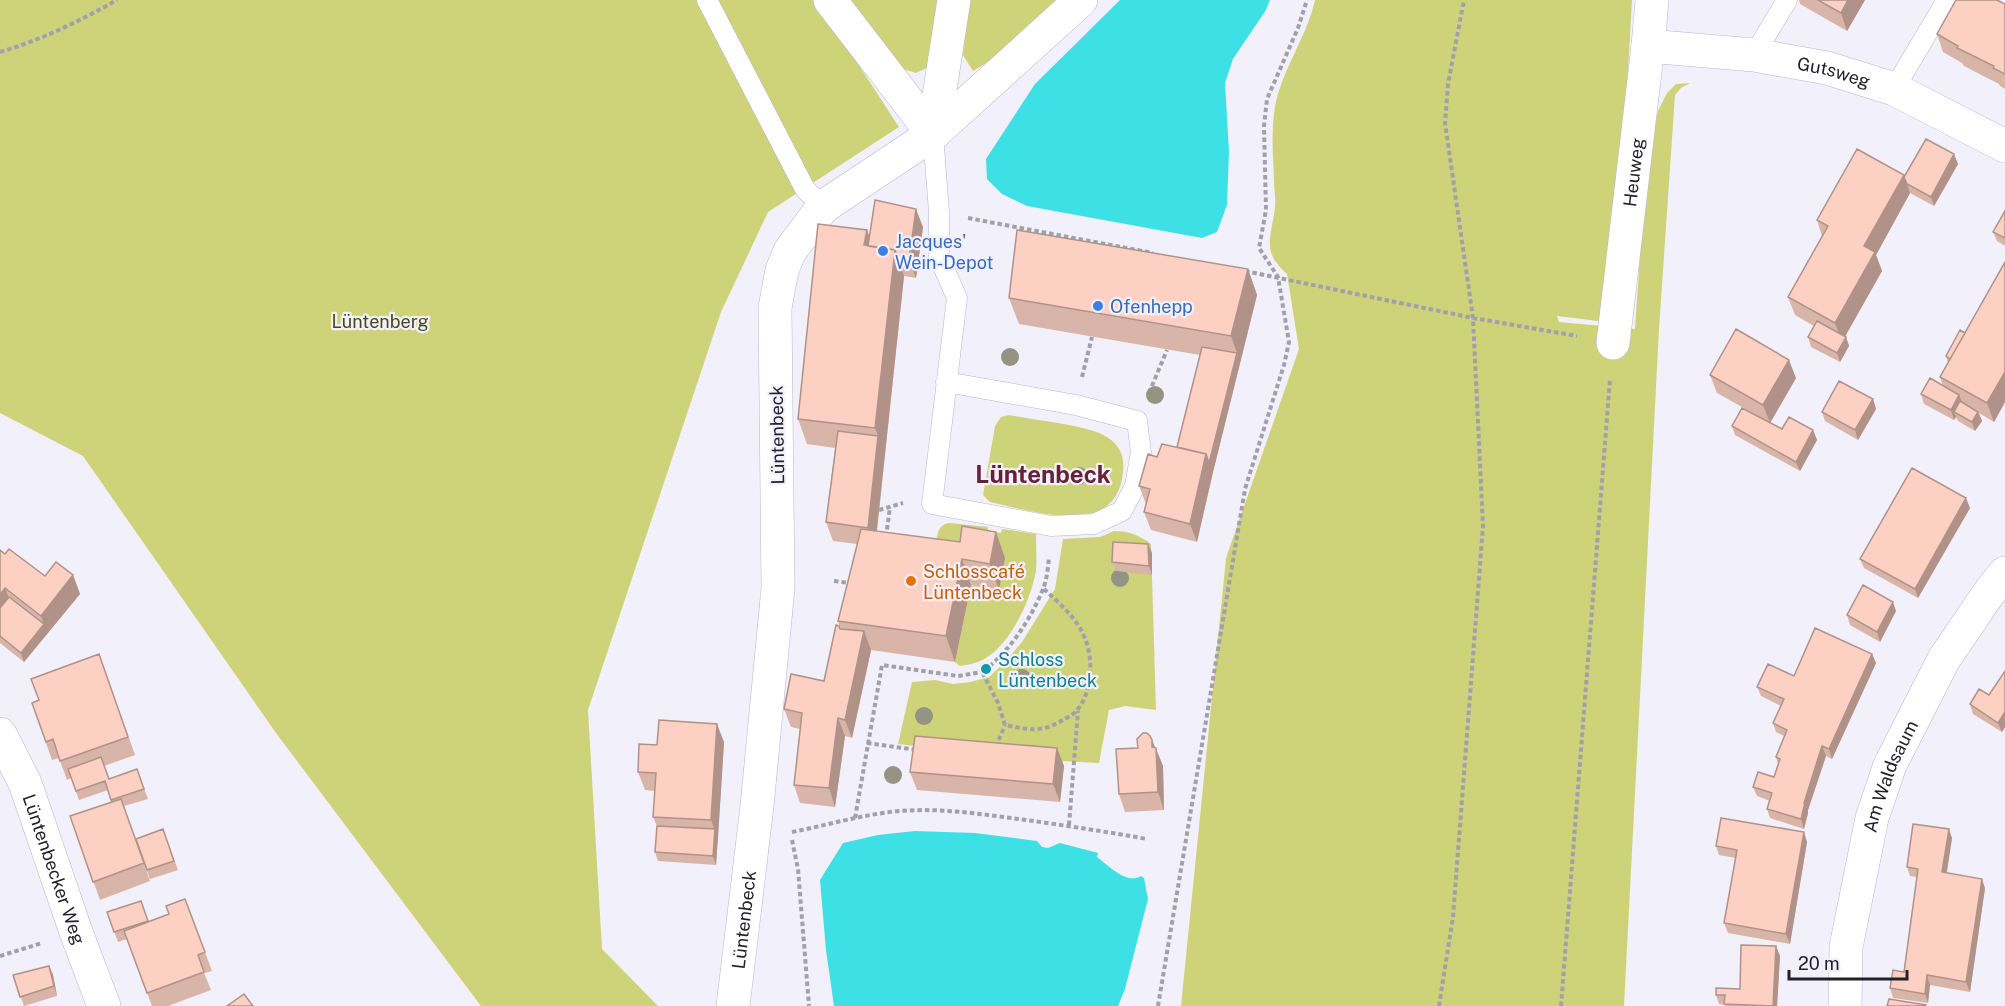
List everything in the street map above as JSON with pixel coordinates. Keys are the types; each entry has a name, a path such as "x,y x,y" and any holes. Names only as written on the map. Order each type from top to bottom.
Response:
{"street":[{"path":"830,0 933,134"},
{"path":"933,134 954,0"},
{"name":"Lüntenbeck","path":"733,1006 757,806 778,588 775,308 782,270 790,251 823,207 933,134 1081,0"},
{"name":"Heuweg","path":"1613,343 1652,0"},
{"name":"Gutsweg","path":"1648,46 1754,55 1827,68 1894,89 2005,146"},
{"name":"Am Waldsaum","path":"1845,1006 1848,935 1872,818 1890,765 1944,659 2005,573"},
{"name":"Lüntenbecker Weg","path":"0,734 25,783 104,1006"}],"lane":[{"path":"707,0 805,189 823,207"},
{"path":"1754,55 1787,0"},
{"path":"1894,89 1947,0"},
{"path":"933,134 939,212 939,257 957,298 946,382 932,504 1051,526 1094,524 1122,511 1135,486 1141,452 1137,421 1076,405 946,382"}],"path":[{"path":"0,52 29,43 97,12 117,0"},
{"path":"1158,1006 1245,489 1284,365 1289,342 1278,277 1259,248 1266,210 1264,126 1267,99 1298,28 1307,0"},
{"path":"1439,1006 1453,917 1483,526 1473,318 1445,123 1448,84 1464,0"},
{"path":"939,212 1161,255"},
{"path":"1243,270 1473,318 1613,343 1561,1006"},
{"path":"1076,405 1092,337"},
{"path":"1137,421 1167,350"},
{"path":"885,541 890,507"},
{"path":"834,581 850,584 853,572"},
{"path":"855,818 882,665 958,676 982,672 994,663 1010,645 1044,589 1066,610 1081,630 1089,651 1091,672 1088,689 1078,711 1069,825"},
{"path":"982,672 998,704 1005,725 992,756"},
{"path":"1005,725 1023,729 1039,729 1057,723 1078,711"},
{"path":"867,743 926,751"},
{"path":"757,806 789,823 798,869 809,1006"},
{"path":"791,832 900,811 937,811 1069,825 1147,839"}],"green space":[{"name":"Lüntenberg","path":"0,0 943,0 929,67 916,73 899,68 878,51 860,67 899,127 768,212 721,312 588,710 602,949 658,1006 481,1006 276,733 83,456 0,413"},
{"path":"968,0 1056,0 998,56 973,71 963,55"},
{"path":"1315,0 1632,0 1614,323 1557,316 1559,322 1635,329 1646,166 1658,111 1667,93 1676,84 1690,83 1675,95 1659,329 1624,1006 1181,1006 1226,558 1299,349 1287,274 1273,258 1270,243 1275,204 1273,125 1278,93"},
{"path":"1009,415 1087,429 1112,440 1121,452 1123,472 1117,493 1106,507 1090,514 1071,516 1028,511 990,502 983,495 995,426 1001,417"},
{"path":"949,523 988,527 988,531 1001,533 1002,529 1036,534 1036,571 1029,596 1016,623 999,647 989,656 978,662 960,666 955,662 971,585 999,590 936,547 940,529"},
{"path":"1114,531 1134,534 1151,544 1156,710 1125,706 1109,710 1099,763 999,758 996,755 898,744 912,682 935,680 953,684 989,677 1022,642 1055,589 1063,539 1100,537"}],"water":[{"path":"1120,0 1270,0 1266,10 1233,59 1225,83 1229,152 1227,205 1217,232 1202,238 1027,206 1002,194 987,179 986,159 1035,84"},
{"path":"915,831 975,833 1037,841 1042,847 1048,848 1060,843 1098,853 1097,857 1124,876 1144,878 1148,899 1125,989 1118,1006 834,1006 820,880 843,843 878,835"}],"building":[{"path":"1818,0 1848,0 1841,13"},
{"path":"1956,0 1997,0 2005,4 2005,74 1957,48 1958,46 1937,34"},
{"path":"1926,139 1954,154 1931,197 1907,184 1904,177"},
{"path":"1857,149 1904,175 1864,246 1875,252 1835,323 1788,297 1828,226 1817,220"},
{"path":"875,200 916,209 909,260 898,258 895,250 868,246"},
{"path":"2005,211 2005,238 1993,232"},
{"path":"818,224 867,230 864,245 895,250 875,428 798,419"},
{"path":"1017,230 1248,269 1231,336 1009,298"},
{"path":"2005,262 2005,372 1987,403 1940,377"},
{"path":"1817,321 1846,337 1837,353 1808,337"},
{"path":"1736,329 1789,360 1763,405 1710,375"},
{"path":"1960,330 1965,333 1950,359 1946,356"},
{"path":"1202,347 1237,353 1209,463 1206,454 1177,447"},
{"path":"1930,378 1959,395 1951,410 1921,394"},
{"path":"1839,381 1873,399 1855,430 1822,412"},
{"path":"1960,401 1978,412 1972,422 1954,412"},
{"path":"1742,408 1782,429 1789,417 1813,430 1796,462 1732,426"},
{"path":"838,431 878,436 868,528 826,522"},
{"path":"1162,444 1206,454 1190,524 1144,512 1150,489 1139,486 1148,454 1157,457"},
{"path":"1912,468 1966,498 1915,589 1860,559"},
{"path":"962,526 996,532 990,564 962,559 946,636 838,621 861,529 960,542"},
{"path":"1113,542 1148,544 1149,566 1112,562"},
{"path":"9,549 45,576 56,562 73,575 41,616 5,588 0,595 0,550 5,554"},
{"path":"1863,585 1893,602 1877,632 1847,615"},
{"path":"9,597 44,624 21,653 0,636 0,608"},
{"path":"836,625 840,629 864,631 845,720 838,718 829,788 794,785 802,713 784,709 791,674 824,681"},
{"path":"1815,628 1872,654 1829,749 1822,746 1801,819 1767,809 1772,793 1753,787 1758,772 1774,777 1780,759 1776,757 1787,730 1773,723 1784,699 1757,687 1768,664 1794,676"},
{"path":"99,654 128,737 60,761 53,739 46,742 32,703 39,700 31,679"},
{"path":"2005,671 2005,712 1998,723 1970,704 1979,689 1989,695"},
{"path":"659,720 717,724 711,820 653,817 656,773 638,772 639,744 657,745"},
{"path":"1143,733 1150,736 1152,747 1156,748 1158,792 1119,794 1116,749 1138,748 1137,739"},
{"path":"915,736 1057,748 1053,784 910,772"},
{"path":"101,757 109,779 137,769 144,789 111,800 105,781 76,791 68,769"},
{"path":"121,799 144,863 93,882 70,816"},
{"path":"1721,818 1804,832 1786,934 1724,923 1737,850 1716,846"},
{"path":"1913,824 1949,829 1942,872 1982,879 1966,982 1927,975 1925,994 1890,988 1893,970 1904,972 1918,869 1907,867"},
{"path":"657,826 715,829 713,856 655,852"},
{"path":"163,829 174,861 147,870 136,839"},
{"path":"185,899 205,952 198,955 204,972 147,993 124,931 169,914 166,906"},
{"path":"141,901 148,921 114,932 107,912"},
{"path":"1741,945 1776,946 1773,1006 1724,1004 1725,995 1716,995 1716,988 1740,989"},
{"path":"49,966 54,986 20,997 13,975"},
{"path":"244,994 253,1006 227,1006"},
{"path":"1889,999 1926,1005 1926,1006 1887,1006"}],"place":[{"name":"Jacques' Wein-Depot","path":"883,251"},
{"name":"Ofenhepp","path":"1098,306"},
{"name":"Schlosscafé Lüntenbeck","path":"911,581"},
{"name":"Schloss Lüntenbeck","path":"986,669"}],"district":[{"name":"Lüntenbeck","path":"1043,474"}]}
